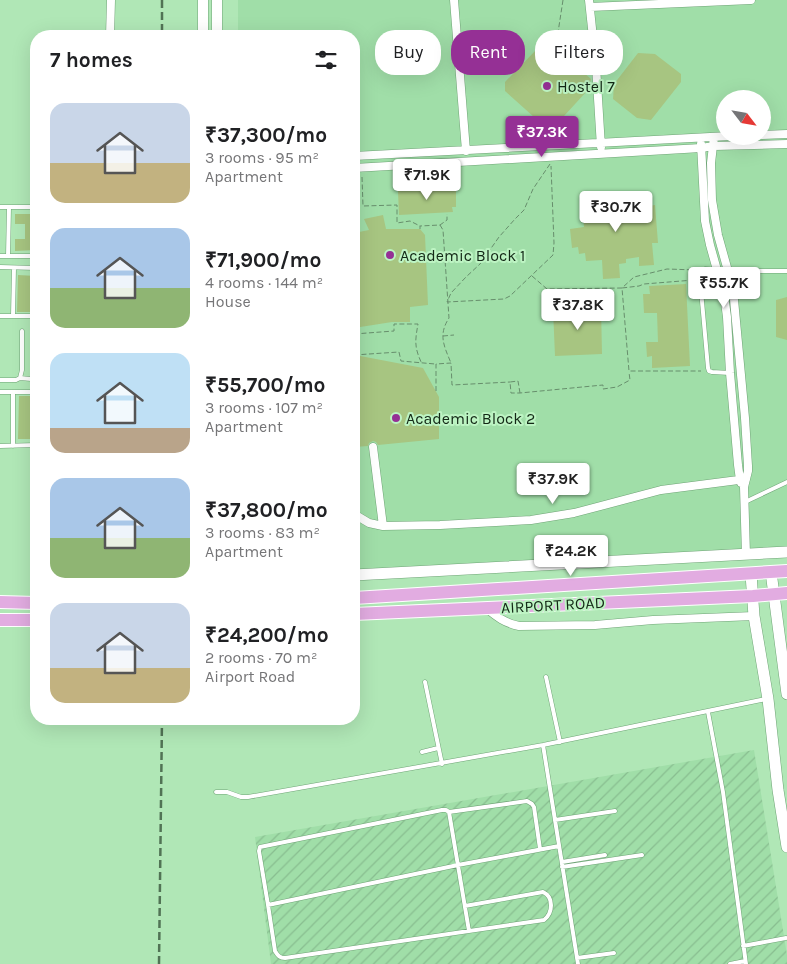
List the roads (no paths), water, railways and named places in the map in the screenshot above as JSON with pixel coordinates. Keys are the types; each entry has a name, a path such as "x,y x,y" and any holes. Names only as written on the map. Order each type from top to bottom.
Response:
{"main road":[{"path":"360,575 787,552"},
{"path":"360,598 787,571"},
{"path":"772,572 787,694"},
{"path":"751,574 754,616 768,699 778,790 787,847"},
{"name":"AIRPORT ROAD","path":"360,614 787,593"},
{"path":"0,602 30,603"},
{"path":"0,620 30,620"}],"street":[{"path":"110,30 111,0"},
{"path":"203,0 203,30"},
{"path":"217,0 217,30"},
{"path":"454,0 466,151"},
{"path":"602,153 590,4 752,0"},
{"path":"771,135 787,134"},
{"path":"701,137 705,221 724,295 727,317 730,373 745,502 746,554"},
{"path":"360,156 714,137 711,163 712,200 718,235 733,289 745,418 748,466 743,482"},
{"path":"360,171 714,146 787,144"},
{"path":"373,447 383,526"},
{"path":"360,518 369,523 383,526 531,520 574,513 661,490 743,482"},
{"path":"486,608 508,624 519,626 754,616"}],"lane":[{"path":"0,207 30,207"},
{"path":"8,256 9,207"},
{"path":"0,256 30,256"},
{"path":"0,267 30,268"},
{"path":"13,316 14,268"},
{"path":"730,373 712,372 708,368 700,279 702,271 705,269 787,271"},
{"path":"0,316 30,316"},
{"path":"20,378 22,370 22,331"},
{"path":"0,380 30,379"},
{"path":"0,392 30,392"},
{"path":"14,392 14,446"},
{"path":"0,446 30,446"},
{"path":"745,502 787,482"},
{"path":"546,677 560,742"},
{"path":"425,682 442,764"},
{"path":"216,792 227,792 241,797 248,797 560,742 768,699"},
{"path":"708,712 723,792 746,962 730,964"},
{"path":"543,745 578,964"},
{"path":"422,752 438,748"},
{"path":"465,906 543,892 548,894 550,898 551,911 544,920 281,958 275,951 260,847 442,810 449,812 527,801 534,807 540,849"},
{"path":"555,820 615,811"},
{"path":"449,812 469,931"},
{"path":"268,904 559,846"},
{"path":"562,862 605,855"},
{"path":"562,867 642,855"},
{"path":"743,946 786,938"},
{"path":"577,958 614,952"}],"railway":[{"path":"162,0 162,30"},
{"path":"159,964 162,725"}],"place":[{"name":"Hostel 7","path":"547,86"},
{"name":"Academic Block 1","path":"390,255"},
{"name":"Academic Block 2","path":"396,418"}]}
